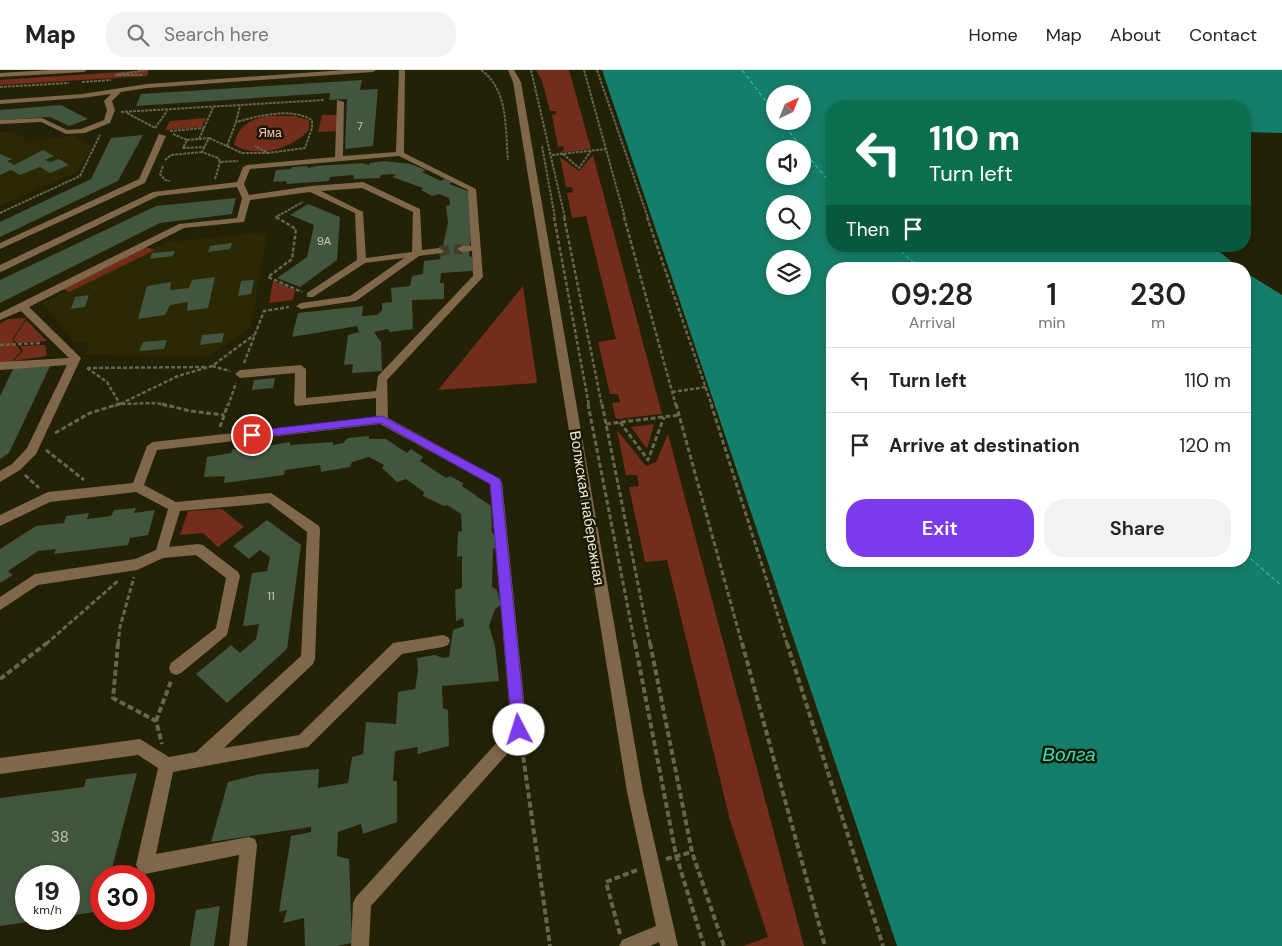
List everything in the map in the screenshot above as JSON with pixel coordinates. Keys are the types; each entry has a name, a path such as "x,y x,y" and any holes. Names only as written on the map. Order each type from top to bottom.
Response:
{"street":[{"path":"0,75 84,70"},
{"path":"0,102 82,96 118,90 374,70"},
{"path":"400,154 402,70"},
{"name":"Волжская набережная","path":"511,70 517,82 635,792 666,938"},
{"path":"0,122 42,120 66,132 82,131 107,121 111,110 108,101 118,90"},
{"path":"339,159 340,102"},
{"path":"0,246 142,181 164,134"},
{"path":"0,317 182,226 241,220 246,198 240,184 247,167 400,154 472,189 478,277 382,379 382,420"},
{"path":"0,269 156,194 240,184"},
{"path":"246,198 363,185 417,211 417,254"},
{"path":"315,191 359,212 362,261"},
{"path":"462,249 477,248"},
{"path":"310,295 362,261 439,252"},
{"path":"301,306 353,300 417,254"},
{"path":"0,477 16,467 32,451 76,358 22,306"},
{"path":"0,366 72,365"},
{"path":"240,374 301,369 300,403 382,394"},
{"path":"138,487 153,446 382,420 496,482 519,730 362,903 360,946"},
{"path":"0,521 14,512 48,497 138,487 174,507 271,498 314,530 308,659 198,761"},
{"path":"161,553 174,507"},
{"path":"0,604 35,580 138,564 161,553 198,549 233,576 222,631 176,668"},
{"path":"0,766 140,747 167,766 302,742 398,648 444,640"},
{"path":"167,766 145,865 249,845 238,946"},
{"path":"625,941 666,938"}],"path":[{"path":"147,70 116,75 149,76 151,70"},
{"path":"481,70 495,80 500,92 508,160"},
{"path":"531,70 552,155 692,852 724,946"},
{"path":"584,70 825,946"},
{"path":"598,70 706,387 883,946"},
{"path":"111,110 126,113 324,100"},
{"path":"227,146 240,106"},
{"path":"199,139 213,108"},
{"path":"155,128 168,110"},
{"path":"187,140 209,138 242,153 268,153 304,148 312,128 312,120 307,116 290,114 266,115 236,122"},
{"path":"0,213 80,176 107,121"},
{"path":"164,134 204,128"},
{"path":"540,137 592,428 676,856 704,946"},
{"path":"205,147 209,138"},
{"path":"254,146 289,163"},
{"path":"180,154 183,148"},
{"path":"552,155 606,149"},
{"path":"562,154 579,168 591,151"},
{"path":"173,182 166,180 160,174 166,158 180,154 202,152"},
{"path":"214,181 220,162"},
{"path":"215,439 264,311 301,306 302,291 268,277 292,259 296,229 276,217 315,191"},
{"path":"98,491 36,443 90,413 120,404 178,376 212,366 255,334"},
{"path":"0,345 60,342"},
{"path":"72,365 88,368 122,366 161,369 212,366 240,374"},
{"path":"88,368 107,382 120,404"},
{"path":"672,392 706,387"},
{"path":"120,404 157,403 190,411 224,415"},
{"path":"606,424 679,415"},
{"path":"620,422 648,460 664,417"},
{"path":"0,679 35,653 138,564"},
{"path":"138,564 120,627 113,698 156,721"},
{"path":"167,766 156,721 176,668"},
{"path":"519,730 550,946"},
{"path":"625,941 606,882 650,865 692,852"}],"shaded area":[{"path":"0,132 15,132 29,142 41,137 45,140 57,136 61,139 72,135 93,146 77,172 0,206"},
{"path":"267,232 251,327 208,356 84,355 90,342 74,342 42,303 168,242"}],"green space":[{"path":"149,70 147,76 0,85 0,80"},
{"path":"536,70 569,70 591,149 559,153 564,150 563,146 558,147 552,115 556,114 556,111 550,111 542,81"},
{"path":"322,115 337,115 337,131 318,132"},
{"name":"Яма","path":"267,116 294,116 309,120 309,130 302,137 274,150 253,151 234,145 238,133 245,125"},
{"path":"206,118 202,127 165,130 170,121"},
{"path":"593,155 662,414 616,419 612,403 620,402 618,394 610,394 598,342 616,339 586,216 572,218 567,193 573,192 572,187 566,187 560,157 579,171"},
{"path":"146,247 155,250 69,292 63,289"},
{"path":"273,281 295,290 293,300 269,303"},
{"path":"523,286 537,383 438,390"},
{"path":"26,318 12,340 21,351 10,363 0,364 0,323 9,319"},
{"path":"26,320 47,341 17,343 13,340"},
{"path":"45,345 47,356 13,361 23,351 20,346"},
{"path":"654,424 647,449 631,427"},
{"path":"617,430 646,466 656,462 668,434 804,946 743,946 768,937 730,820 667,560 645,562 629,487 639,486 637,475 626,475"},
{"path":"222,509 244,527 218,547 203,533 180,535 188,511"}],"water":[{"name":"Волга","path":"602,70 1282,70 1282,133 1251,132 1251,100 826,100 826,252 1220,252 1232,262 826,262 826,567 1251,567 1251,276 1282,295 1282,946 897,946"}],"building":[{"path":"362,80 360,90 378,89 373,146 345,149 347,99 329,100 330,93 136,106 141,94"},
{"path":"61,105 88,119 69,126 50,117 0,120 0,110"},
{"path":"143,135 118,181 0,237 0,222 91,179 111,138"},
{"path":"43,150 54,156 45,160 50,162 59,159 69,165 50,173 40,167 20,175 11,170 0,175 0,154 12,159 7,161 14,165"},
{"path":"385,161 410,164 426,170 422,172 441,181 444,179 452,182 449,184 470,192 469,206 473,206 469,256 472,257 473,271 441,273 440,283 444,283 444,299 412,300 413,329 390,332 388,329 374,332 381,342 382,371 352,373 353,364 344,365 348,335 359,332 357,326 292,337 298,313 363,306 362,316 377,315 382,310 382,303 392,302 391,288 410,286 412,276 423,274 424,261 440,259 448,223 446,206 450,205 449,198 439,194 432,196 421,190 423,188 392,177 396,175 391,174 381,175 380,178 354,179 353,175 330,177 329,181 287,184 286,181 273,182 276,170 291,169 292,167 307,166 308,168 362,163 369,165 370,163"},
{"path":"236,198 232,214 160,223 0,303 0,280 156,206"},
{"path":"308,204 340,217 337,260 300,287 277,278 307,257 314,225 290,215"},
{"path":"232,243 230,249 208,252 210,246"},
{"path":"175,251 173,256 150,259 152,253"},
{"path":"215,277 208,308 187,311 188,302 170,305 165,315 138,319 147,286 171,282 170,290 189,288 192,280"},
{"path":"254,280 251,294 238,296 241,281"},
{"path":"89,295 85,307 71,309 75,297"},
{"path":"224,333 222,342 200,345 202,335"},
{"path":"167,340 164,349 139,351 143,342"},
{"path":"51,364 9,453 0,459 0,396 14,367"},
{"path":"275,378 273,388 252,390 254,380"},
{"path":"369,436 369,439 386,439 407,453 411,449 423,457 420,461 446,478 450,476 463,483 462,486 491,506 492,533 497,535 500,545 493,549 492,587 497,590 501,605 495,609 489,626 495,646 499,681 442,686 443,708 448,710 449,746 417,754 418,747 395,751 393,781 397,781 397,822 363,834 361,824 338,832 337,856 349,859 352,943 337,946 305,946 304,918 283,923 287,910 279,912 291,836 311,832 311,827 211,842 228,782 260,774 319,769 318,788 348,783 352,757 363,754 366,722 396,724 398,692 415,689 418,671 417,658 435,655 443,658 449,657 453,630 464,626 463,618 456,621 455,590 462,588 462,556 457,557 458,532 462,531 461,514 447,505 444,506 423,496 424,492 406,479 397,482 382,468 384,465 369,457 352,462 350,467 321,472 320,465 285,470 284,475 224,483 225,476 204,477 207,457 231,453 233,449 264,450 267,446 290,442 290,445 333,442 333,445 343,443 348,438"},
{"path":"136,508 134,513 155,510 148,535 130,538 128,545 54,554 56,549 38,551 8,571 13,575 0,583 0,549 36,526 64,523 66,516 89,513 87,519 111,516 114,510"},
{"path":"267,520 301,545 287,649 227,703 196,674 231,645 240,653 256,639 259,624 243,626 252,573 267,571 270,557 260,550 249,559 233,546"},
{"path":"137,773 113,865 90,865 90,913 80,914 80,865 15,865 15,924 0,926 0,798 84,787 86,779"},
{"path":"220,906 214,946 190,946 196,910"}],"ferry route":[{"path":"742,70 766,101"},
{"path":"788,130 796,140"},
{"path":"811,160 826,178"},
{"path":"902,252 913,262"},
{"path":"1251,559 1282,586"}],"tunnel":[{"path":"439,251 462,249"}],"route":[{"path":"252,435 382,420 496,482 519,730"}]}
